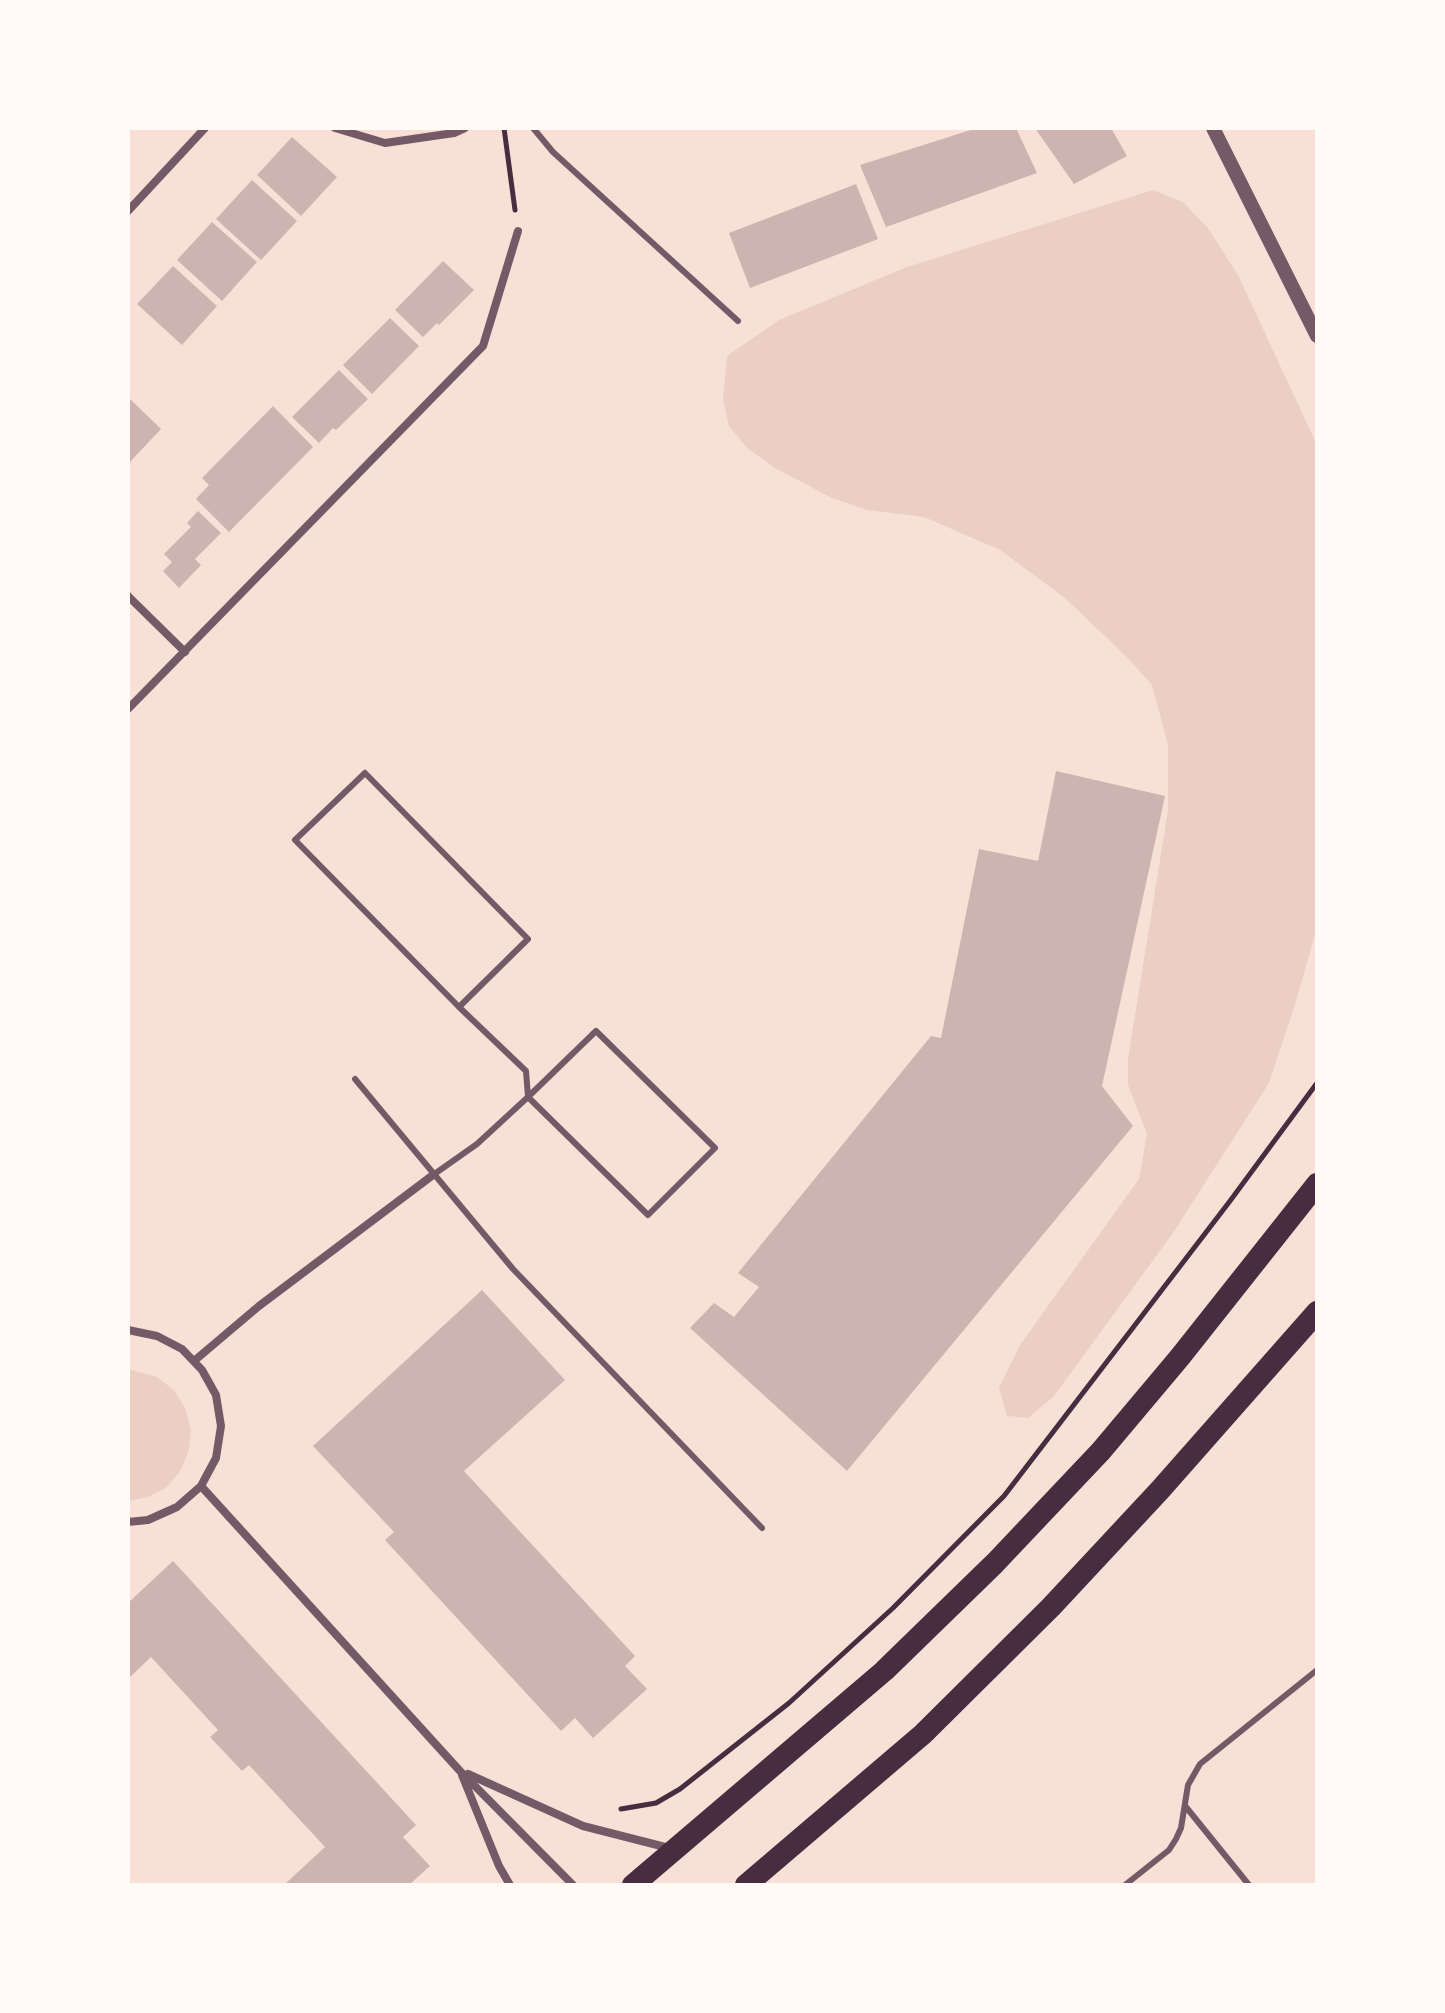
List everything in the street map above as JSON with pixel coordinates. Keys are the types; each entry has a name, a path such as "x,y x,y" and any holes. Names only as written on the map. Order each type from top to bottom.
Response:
{"highway":[{"path":"633,1885 884,1671 995,1563 1111,1439 1317,1184"},
{"path":"746,1885 923,1734 1051,1607 1160,1490 1317,1312"}],"street":[{"path":"128,211 205,128"},
{"path":"335,128 385,143 454,133 465,128"},
{"path":"1213,128 1317,336"},
{"path":"128,709 483,346 518,231"},
{"path":"128,596 185,652"},
{"path":"194,1361 259,1306 433,1175"},
{"path":"128,1330 157,1336 182,1349 194,1361 216,1395 221,1426 216,1458 201,1486 177,1507 148,1520 128,1522"},
{"path":"201,1486 460,1771 573,1885"},
{"path":"460,1771 583,1826 675,1849"},
{"path":"460,1771 499,1866 510,1885"}],"lane":[{"path":"533,128 553,152 738,321"},
{"path":"433,1175 477,1144 528,1097 596,1031 715,1148 648,1215 528,1097 526,1071 459,1007 295,840 365,773 528,939 459,1007"},
{"path":"355,1079 513,1269 762,1528"},
{"path":"1125,1885 1169,1850 1181,1828 1188,1785 1200,1764 1317,1670"},
{"path":"1185,1806 1249,1885"}],"path":[{"path":"504,128 518,231"},
{"path":"609,1808 625,1810 656,1803 692,1780 789,1703 870,1630 1004,1496 1317,1083"}],"shaded area":[{"path":"1153,190 1183,202 1208,228 1238,275 1317,445 1317,928 1269,1083 1173,1233 1054,1396 1028,1418 1007,1416 999,1388 1020,1345 1139,1179 1147,1134 1128,1085 1128,1059 1168,810 1168,745 1152,685 1065,598 1000,550 924,517 867,510 832,498 775,468 747,448 729,426 723,399 727,356 779,320 907,267"},
{"path":"128,1369 157,1377 174,1390 185,1408 191,1429 189,1450 181,1470 167,1487 148,1497 128,1501"}],"building":[{"path":"977,128 1016,128 1037,173 886,227 860,165"},
{"path":"1035,128 1111,128 1127,156 1074,184"},
{"path":"292,137 337,177 301,216 257,175"},
{"path":"252,180 297,221 261,260 216,219"},
{"path":"856,184 878,239 750,288 729,233"},
{"path":"212,222 257,262 222,301 177,260"},
{"path":"443,261 474,290 423,337 395,310"},
{"path":"173,266 217,306 182,345 137,304"},
{"path":"390,318 419,346 372,394 343,365"},
{"path":"339,370 368,399 319,443 292,417"},
{"path":"128,397 161,429 128,464"},
{"path":"273,406 313,447 229,532 196,499 209,485 202,478"},
{"path":"198,511 221,533 195,559 201,565 179,588 163,571 172,562 164,554 191,527 187,523"},
{"path":"1056,771 1165,796 1102,1086 1133,1126 847,1471 690,1328 714,1303 734,1317 759,1287 738,1273 931,1036 941,1038 979,849 1038,861"},
{"path":"482,1290 565,1380 464,1471 635,1656 625,1666 647,1689 593,1738 575,1718 561,1731 385,1540 394,1532 313,1446"},
{"path":"173,1561 416,1825 403,1837 430,1866 409,1885 288,1885 286,1883 325,1847 249,1765 242,1771 210,1737 218,1730 151,1657 128,1679 128,1603"}]}
